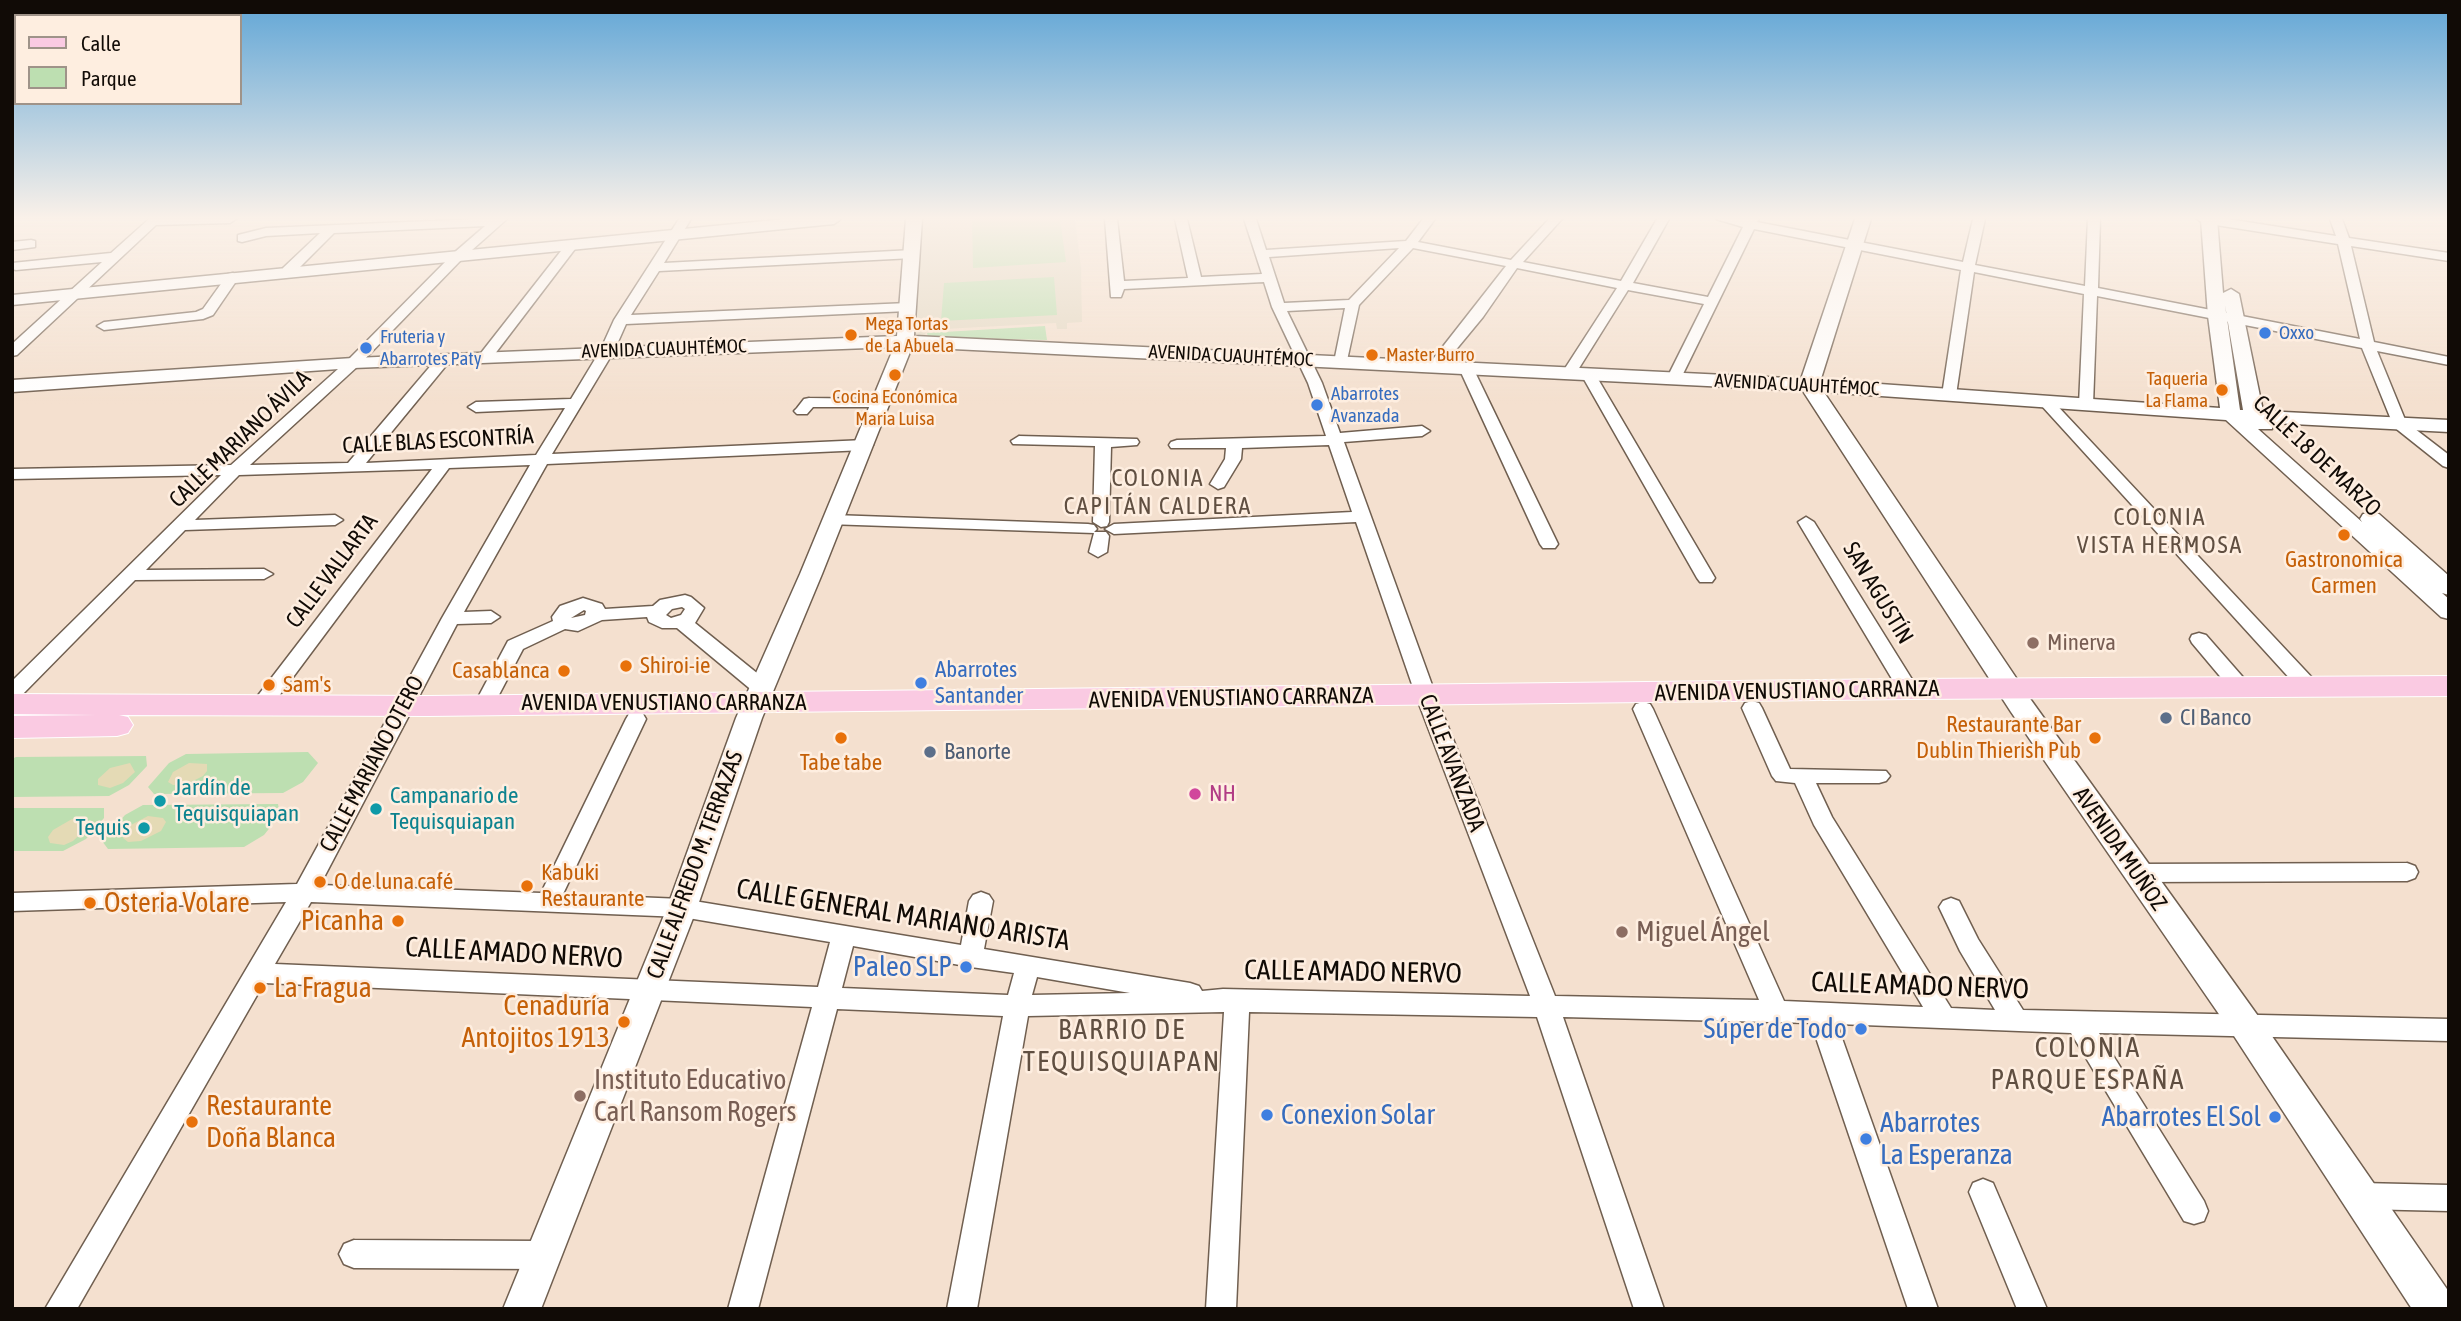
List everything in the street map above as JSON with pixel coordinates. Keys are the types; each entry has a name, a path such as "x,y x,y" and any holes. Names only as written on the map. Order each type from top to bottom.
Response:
{"main road":[{"path":"1809,385 1843,281"},
{"name":"AVENIDA MUÑOZ","path":"1809,385 2016,697 2246,1026 2437,1309"},
{"name":"AVENIDA VENUSTIANO CARRANZA","path":"12,727 401,713 484,705 755,703 1752,708 2241,688 2449,686"},
{"name":"AVENIDA VENUSTIANO CARRANZA","path":"1430,705 1908,689 2016,697 2449,702"},
{"name":"AVENIDA VENUSTIANO CARRANZA","path":"12,704 260,707 636,719 755,703"}],"street":[{"path":"12,352 91,281"},
{"path":"12,300 198,281"},
{"path":"104,326 198,316 208,312 230,281"},
{"name":"CALLE MARIANO ÁVILA","path":"12,693 183,525 233,472 353,363 434,281"},
{"path":"486,356 544,281"},
{"name":"CALLE MARIANO OTERO","path":"60,1309 304,893 451,618 646,281"},
{"name":"CALLE ALFREDO M. TERRAZAS","path":"522,1309 682,908 755,703 865,445 905,341 910,281"},
{"path":"1116,281 1117,289 1204,281"},
{"name":"CALLE AVANZADA","path":"1269,281 1315,383 1430,705 1547,1008 1649,1309"},
{"path":"1341,362 1353,304 1375,281"},
{"path":"1435,366 1502,281"},
{"path":"1602,281 1712,302"},
{"path":"1569,373 1628,281"},
{"path":"1674,378 1723,281"},
{"path":"1949,395 1966,281"},
{"path":"2037,281 2449,361"},
{"path":"2086,405 2091,281"},
{"name":"CALLE 18 DE MARZO","path":"2221,281 2231,415 2449,612"},
{"path":"2353,281 2368,345 2399,424 2449,463"},
{"path":"1279,307 1353,304"},
{"path":"621,320 908,307"},
{"name":"CALLE 18 DE MARZO","path":"2225,318 2254,416 2449,588"},
{"name":"AVENIDA CUAUHTÉMOC","path":"12,386 486,356 905,341 1809,385 2231,415 2449,426"},
{"path":"353,468 444,359"},
{"path":"1466,368 1549,544"},
{"path":"1588,374 1706,578"},
{"path":"806,389 883,396"},
{"path":"802,411 809,402 883,396"},
{"path":"2046,402 2310,688"},
{"path":"476,407 576,403"},
{"path":"1177,446 1334,439 1422,431"},
{"path":"1019,441 1131,443"},
{"path":"1100,534 1103,442"},
{"path":"1218,484 1233,459 1234,443"},
{"name":"CALLE BLAS ESCONTRÍA","path":"15,476 353,468 865,445"},
{"name":"CALLE VALLARTA","path":"260,707 444,464"},
{"path":"833,520 1100,534 1361,517"},
{"path":"183,525 335,520"},
{"name":"SAN AGUSTÍN","path":"1806,522 1908,689"},
{"path":"130,575 264,574"},
{"path":"484,705 516,645 563,623 563,613 578,605 593,606 596,615 657,611 673,602 690,603 695,612 682,622 755,703"},
{"path":"451,618 491,617"},
{"path":"2199,639 2241,688"},
{"path":"1752,708 1783,776 1879,776"},
{"path":"1643,709 1776,1012"},
{"path":"548,902 636,719"},
{"path":"1802,776 1822,819 1944,1019"},
{"path":"2137,873 2407,873"},
{"name":"CALLE GENERAL MARIANO ARISTA","path":"12,902 304,893 682,908 1237,1001"},
{"path":"971,957 981,901"},
{"path":"1951,906 1968,944 2016,1021"},
{"path":"743,1309 844,935"},
{"path":"962,1309 1017,1006 1028,966"},
{"name":"CALLE AMADO NERVO","path":"256,973 1017,1006 1237,1001 2449,1030"},
{"path":"1221,1309 1237,1001"},
{"path":"1821,1014 1923,1309"},
{"path":"2078,1022 2194,1211"},
{"path":"1983,1192 2032,1309"},
{"path":"2361,1196 2449,1198"},
{"path":"354,1254 542,1255"}],"shaded area":[{"path":"917,281 1081,281 1082,322 1067,323 1067,329 1057,329 1056,323 926,330 925,337 912,333"}],"green space":[{"path":"1054,281 1057,315 941,321 944,283"},
{"path":"1045,326 1047,340 928,337 927,333"},
{"path":"308,752 318,763 303,782 283,793 154,794 148,787 169,763 186,754"},
{"path":"146,756 147,766 129,785 109,796 12,797 12,759 16,757"},
{"path":"278,804 280,815 264,835 244,847 108,849 102,841 125,815 143,805"},
{"path":"12,808 104,808 104,818 86,839 63,851 12,851"}],"sand":[{"name":"Tequis","path":"130,763 135,772 123,783 110,788 98,785 98,779 110,768"},
{"name":"Tequis","path":"189,763 207,764 207,771 185,785 168,782 173,772"},
{"name":"Tequis","path":"148,816 163,818 166,822 161,831 141,841 128,842 123,838 123,833 129,826"},
{"name":"Tequis","path":"72,819 89,821 89,826 73,841 64,845 50,843 48,837 53,830"}],"place":[{"name":"Oxxo","path":"2265,333"},
{"name":"Mega Tortas de La Abuela","path":"851,335"},
{"name":"Fruteria y Abarrotes Paty","path":"366,348"},
{"name":"Master Burro","path":"1372,355"},
{"name":"Cocina Económica Maria Luisa","path":"895,375"},
{"name":"Taqueria La Flama","path":"2222,390"},
{"name":"Abarrotes Avanzada","path":"1317,405"},
{"name":"Gastronomica Carmen","path":"2344,535"},
{"name":"Minerva","path":"2033,643"},
{"name":"Shiroi-ie","path":"626,666"},
{"name":"Casablanca","path":"564,671"},
{"name":"Abarrotes Santander","path":"921,683"},
{"name":"Sam's","path":"269,685"},
{"name":"CI Banco","path":"2166,718"},
{"name":"Tabe tabe","path":"841,738"},
{"name":"Restaurante Bar Dublin Thierish Pub","path":"2095,738"},
{"name":"Banorte","path":"930,752"},
{"name":"NH","path":"1195,794"},
{"name":"Jardín de Tequisquiapan","path":"160,801"},
{"name":"Campanario de Tequisquiapan","path":"376,809"},
{"name":"Tequis","path":"144,828"},
{"name":"O de luna café","path":"320,882"},
{"name":"Kabuki Restaurante","path":"527,886"},
{"name":"Osteria Volare","path":"90,903"},
{"name":"Picanha","path":"398,921"},
{"name":"Miguel Ángel","path":"1622,932"},
{"name":"Paleo SLP","path":"966,967"},
{"name":"La Fragua","path":"260,988"},
{"name":"Cenaduría Antojitos 1913","path":"624,1022"},
{"name":"Súper de Todo","path":"1861,1029"},
{"name":"Instituto Educativo Carl Ransom Rogers","path":"580,1096"},
{"name":"Conexion Solar","path":"1267,1115"},
{"name":"Abarrotes El Sol","path":"2275,1117"},
{"name":"Restaurante Doña Blanca","path":"192,1122"},
{"name":"Abarrotes La Esperanza","path":"1866,1139"}],"district":[{"name":"COLONIA CAPITÁN CALDERA","path":"1158,492"},
{"name":"COLONIA VISTA HERMOSA","path":"2160,531"},
{"name":"BARRIO DE TEQUISQUIAPAN","path":"1122,1046"},
{"name":"COLONIA PARQUE ESPAÑA","path":"2088,1064"}]}
